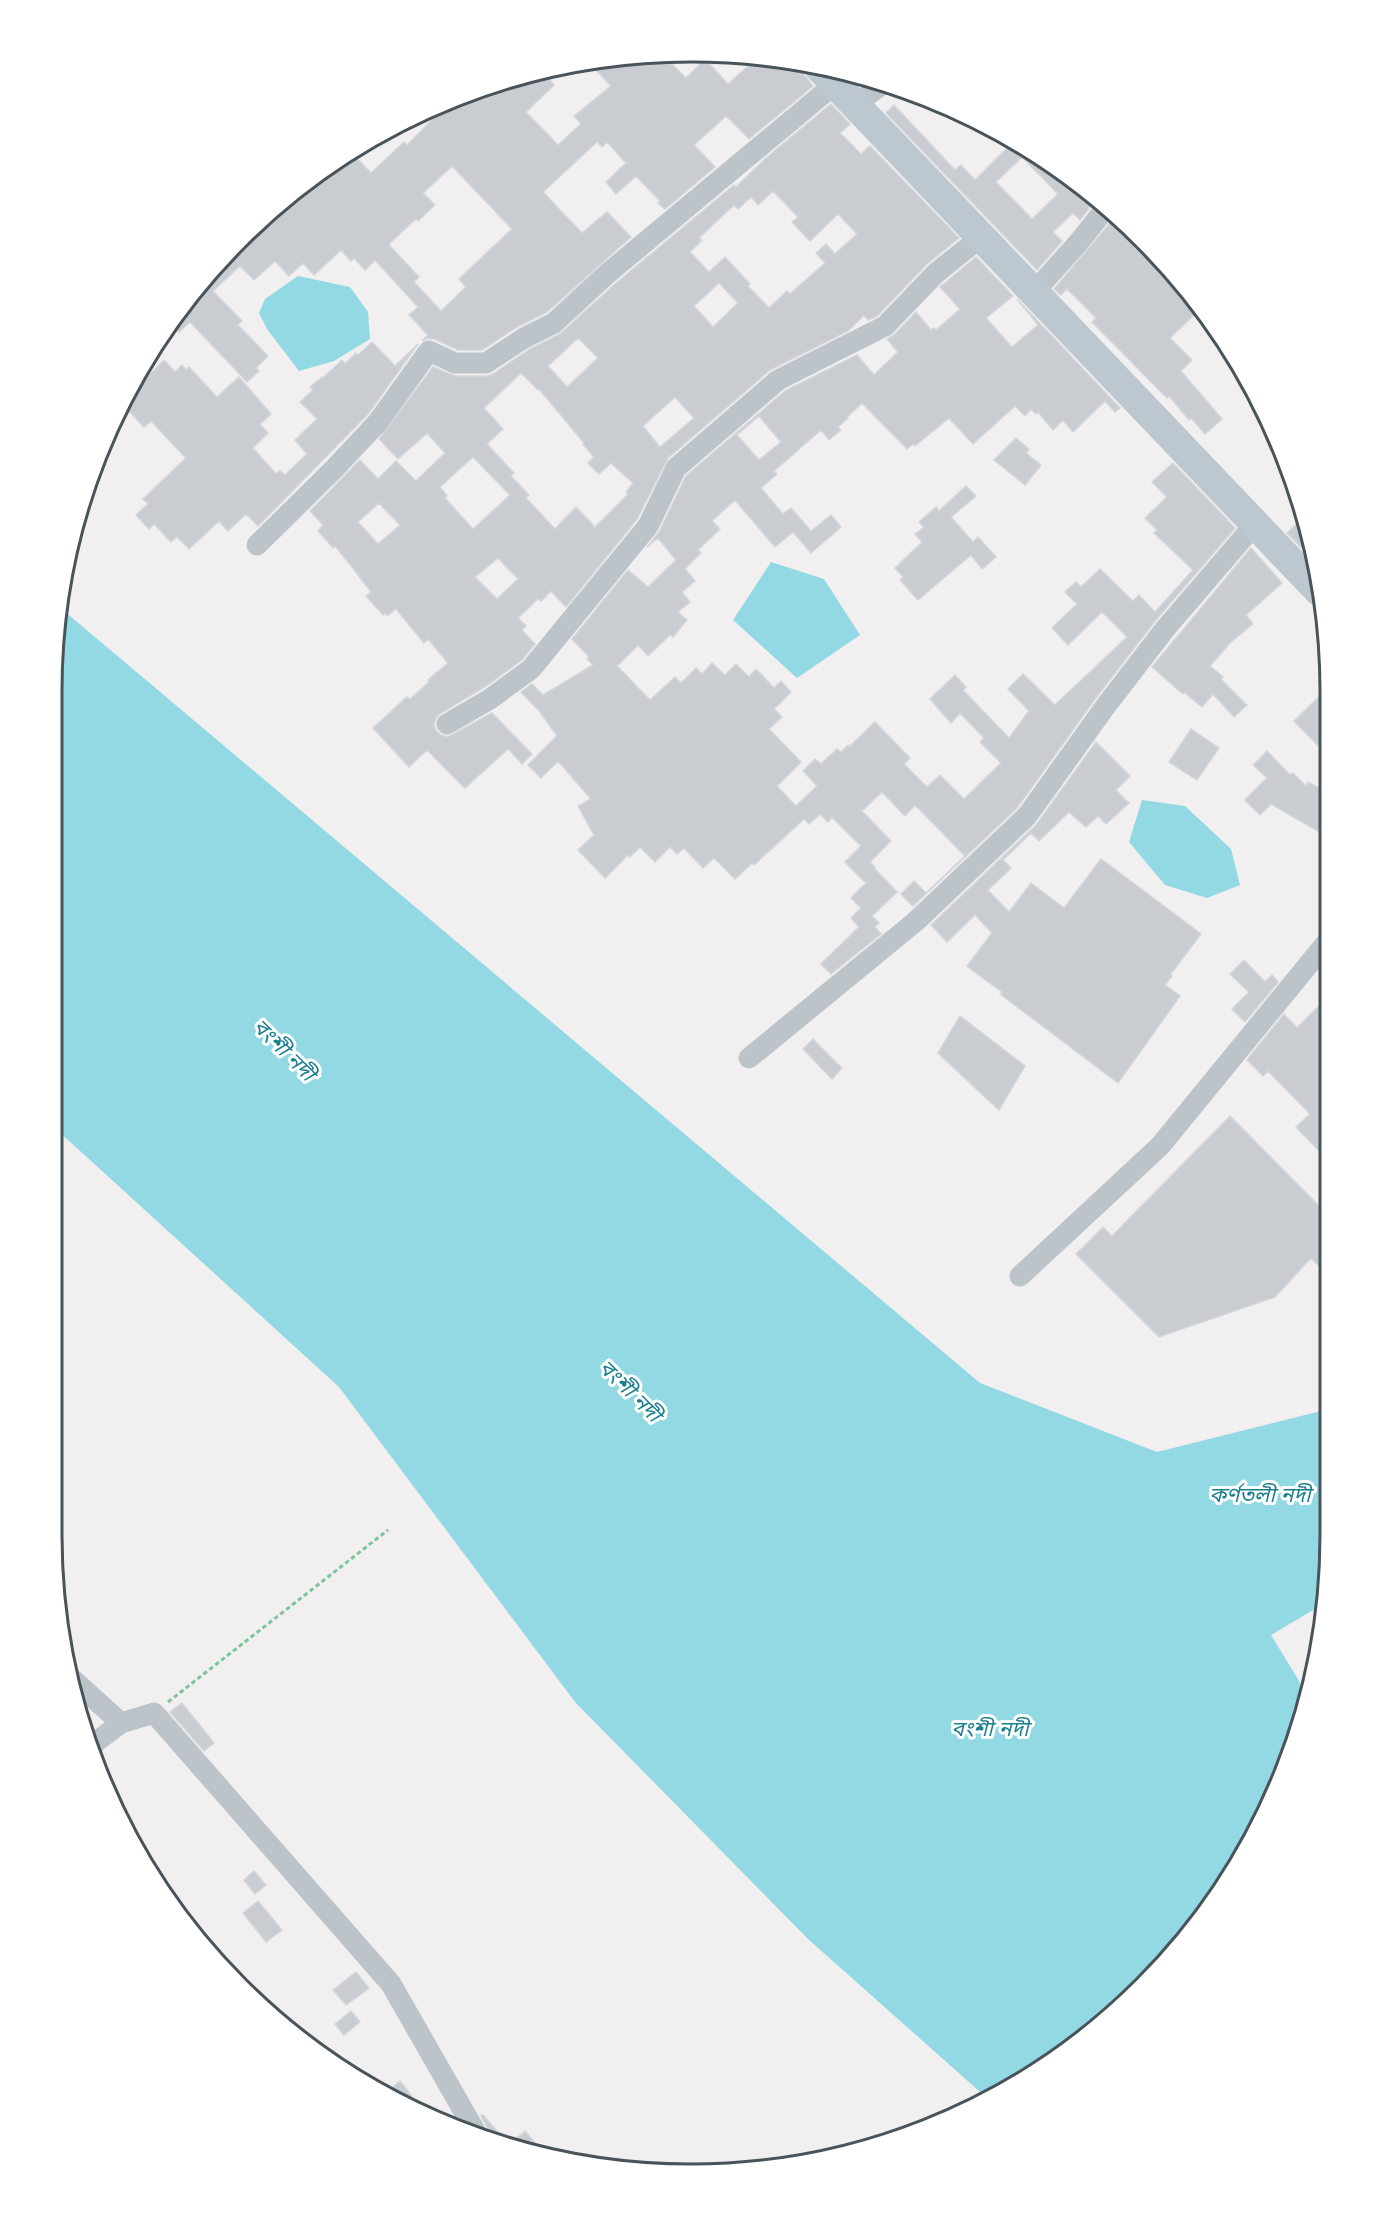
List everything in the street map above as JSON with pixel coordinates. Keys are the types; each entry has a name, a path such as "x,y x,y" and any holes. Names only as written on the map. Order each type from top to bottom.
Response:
{"street":[{"path":"257,545 378,422 429,351 455,363 486,363 524,338 554,323 607,274 836,85 857,84"},
{"path":"836,85 1309,581"},
{"path":"1034,292 1101,214"},
{"path":"447,724 490,699 531,669 648,526 676,468 778,380 885,326 936,273 981,237"},
{"path":"749,1058 915,922 1027,816 1105,707 1166,629 1255,524"},
{"path":"1020,1276 1160,1146 1320,951"},
{"path":"81,1687 121,1723"},
{"path":"97,1741 121,1723 154,1713 391,1984 471,2124"}],"path":[{"path":"154,1713 388,1530"}],"water":[{"path":"298,276 350,287 368,312 370,339 334,361 299,371 267,329 259,313 265,299"},
{"path":"771,562 824,579 860,635 797,678 733,620"},
{"path":"67,613 980,1383 1157,1452 1320,1411 1320,1534 1315,1609 1271,1635 1301,1685 1272,1775 1235,1849 1190,1917 1163,1949 1135,1979 1073,2034 981,2093 808,1939 575,1702 339,1387 62,1134 62,690"},
{"path":"1142,800 1185,806 1231,849 1240,885 1207,898 1165,885 1129,842"}],"building":[{"path":"670,62 686,78 702,62 708,62 728,84 749,65 802,72 813,86 749,139 726,116 694,145 715,167 665,209 636,176 616,194 606,182 626,163 607,142 602,147 597,142 543,192 582,233 607,212 631,237 547,312 517,327 482,350 458,350 428,338 422,341 428,335 409,315 418,307 375,260 365,270 354,258 351,261 341,250 314,275 303,263 289,276 275,261 254,280 240,266 213,291 242,321 238,325 268,356 256,368 259,371 247,382 190,322 179,332 176,329 191,308 246,246 308,191 357,158 371,173 404,142 407,145 431,121 429,119 488,95 553,77 550,80 554,85 526,112 558,145 581,124 574,116 611,86 595,69","holes":["452,166 512,229 459,279 466,287 441,311 414,282 419,277 390,246 390,243 416,219 418,221 435,205 423,193"]},
{"path":"831,104 850,124 840,133 861,154 870,146 959,238 927,264 877,316 868,320 864,315 848,331 770,370 668,458 637,519 566,607 551,591 541,601 538,599 518,618 526,626 522,630 535,644 522,660 436,718 434,725 436,731 448,737 492,713 532,754 522,764 508,749 465,788 427,750 409,767 373,728 407,697 410,699 448,663 428,639 424,643 396,609 387,616 385,613 383,615 366,596 371,592 352,567 335,546 333,548 318,531 323,525 310,511 360,460 378,479 396,461 416,481 445,453 427,433 398,459 379,439 433,367 455,376 487,376 530,349 560,334 615,284 734,185 736,187 766,158","holes":["773,191 798,217 792,222 810,241 838,214 857,234 835,254 826,244 816,253 825,263 790,294 787,291 769,308 725,257 709,272 690,252 702,240 699,238 734,205 738,209 751,197 758,205","719,283 738,303 713,327 694,306","578,338 598,358 567,387 548,366","521,373 539,389 584,443 594,457 588,463 599,474 611,463 633,483 626,492 628,494 595,527 576,507 555,529 526,498 529,495 511,476 514,473 487,444 503,429 484,408","675,397 694,418 660,447 643,426","473,457 510,495 473,529 445,498 447,496 440,487","379,503 400,525 378,544 358,522","498,558 518,579 497,599 475,577"]},
{"path":"894,105 955,170 961,165 975,180 1007,148 1040,168 1073,191 1090,207 1080,220 1073,213 1053,232 1062,241 1037,270 886,113","holes":["1022,157 1058,194 1032,219 996,182"]},
{"path":"1110,223 1163,276 1194,314 1170,338 1192,360 1181,371 1222,419 1205,434 1092,322 1096,318 1067,289 1061,295 1054,289"},
{"path":"976,257 1013,296 986,318 1012,347 1038,325 1017,299 1120,408 1115,412 1105,401 1073,432 1063,420 1053,430 1038,412 1036,414 1031,409 1025,416 1015,406 973,444 949,418 915,446 913,444 907,449 862,403 838,427 841,430 829,440 821,430 774,471 777,474 761,488 783,514 791,508 811,531 831,515 841,527 811,553 793,532 775,547 735,500 712,521 720,529 698,550 701,553 685,569 695,581 682,592 690,602 678,612 687,620 673,637 670,635 648,656 638,645 617,666 650,700 675,677 681,683 696,668 702,674 712,663 725,675 736,664 749,677 756,669 774,688 781,681 791,692 774,709 782,717 769,729 801,762 777,786 796,806 817,786 803,771 815,759 821,764 837,749 841,752 848,745 849,747 875,722 910,758 904,764 927,787 940,775 964,799 1001,763 980,742 984,738 960,713 951,723 930,699 955,675 966,687 963,690 1009,738 1029,711 1008,689 1023,674 1055,705 1127,637 1102,612 1068,645 1052,628 1077,604 1065,592 1076,582 1081,587 1100,569 1133,601 1139,595 1155,612 1193,570 1154,533 1157,530 1145,518 1167,497 1152,482 1173,463 1235,528 1155,621 1095,699 1017,808 913,906 901,894 914,881 926,893 965,856 915,805 905,816 882,792 862,811 891,841 870,862 897,892 872,916 879,923 875,927 881,934 831,974 821,964 859,927 851,918 861,908 851,898 866,883 845,862 861,846 832,817 828,822 820,814 809,824 804,819 754,865 752,863 735,879 714,858 703,868 684,848 677,854 670,847 655,862 640,847 630,857 628,855 605,878 578,850 594,835 578,806 591,799 558,761 541,778 528,765 557,736 540,712 521,692 532,684 543,695 593,665 587,659 589,657 572,639 628,570 648,587 676,560 658,538 647,547 659,532 686,476 785,391 857,355 874,375 898,352 887,339 894,335 916,312 931,330 934,328 936,330 960,309 940,287","holes":["759,416 781,442 759,460 737,435"]},
{"path":"372,342 395,366 418,344 368,414 258,526 246,514 228,531 219,521 189,549 177,537 171,542 154,524 149,529 136,515 148,504 143,499 186,458 151,421 144,427 127,410 144,380 164,360 175,372 182,365 186,370 189,367 217,397 239,377 271,414 260,424 268,433 253,448 276,474 280,470 285,475 307,454 295,440 317,419 300,402 313,390 310,387 342,360 345,364 356,353 358,355"},
{"path":"1016,438 1029,449 1026,453 1041,465 1025,485 994,460"},
{"path":"966,486 976,496 951,517 973,542 978,537 996,557 982,569 971,555 918,600 900,580 903,577 895,568 922,542 915,534 924,527 919,522 936,507 939,511"},
{"path":"1297,524 1303,549 1287,533"},
{"path":"1251,548 1282,583 1246,615 1253,624 1231,642 1210,666 1223,677 1221,679 1247,705 1234,717 1213,694 1202,707 1152,667"},
{"path":"1320,696 1320,748 1294,721"},
{"path":"1191,729 1219,748 1197,780 1169,762"},
{"path":"1096,742 1130,776 1116,790 1129,803 1106,824 1098,816 1086,827 1069,812 1039,841 1031,833 1003,860 1011,868 988,890 1009,912 1031,883 1064,908 1101,859 1201,934 1165,985 1180,996 1118,1083 1000,994 1002,992 967,966 992,933 975,915 947,942 931,925 1036,825"},
{"path":"1267,751 1290,775 1293,773 1306,786 1308,782 1320,789 1320,832 1271,804 1260,815 1245,800 1267,778 1253,765"},
{"path":"1244,960 1265,982 1272,975 1278,982 1245,1022 1232,1009 1249,992 1230,974"},
{"path":"1320,1005 1320,1152 1296,1127 1310,1114 1268,1071 1263,1076 1247,1060 1284,1014 1297,1028"},
{"path":"960,1016 1025,1066 999,1110 938,1053"},
{"path":"813,1039 842,1068 832,1079 803,1049"},
{"path":"1230,1116 1320,1207 1320,1267 1311,1258 1275,1297 1159,1337 1076,1254 1103,1227 1112,1236"},
{"path":"182,1703 214,1743 204,1751 170,1712"},
{"path":"254,1871 266,1885 255,1894 244,1880"},
{"path":"258,1901 282,1930 266,1942 243,1913"},
{"path":"356,1972 369,1988 346,2005 333,1990"},
{"path":"351,2011 360,2022 344,2035 335,2024"},
{"path":"400,2081 412,2096 410,2098 392,2088"},
{"path":"483,2115 499,2133 489,2130 481,2116"},
{"path":"525,2131 536,2144 516,2139"}],"water label":[{"name":"বংশী নদী","path":"284,1050"},
{"name":"বংশী নদী","path":"630,1391"},
{"name":"কর্ণতলী নদী","path":"1260,1495"},
{"name":"বংশী নদী","path":"990,1729"}]}
